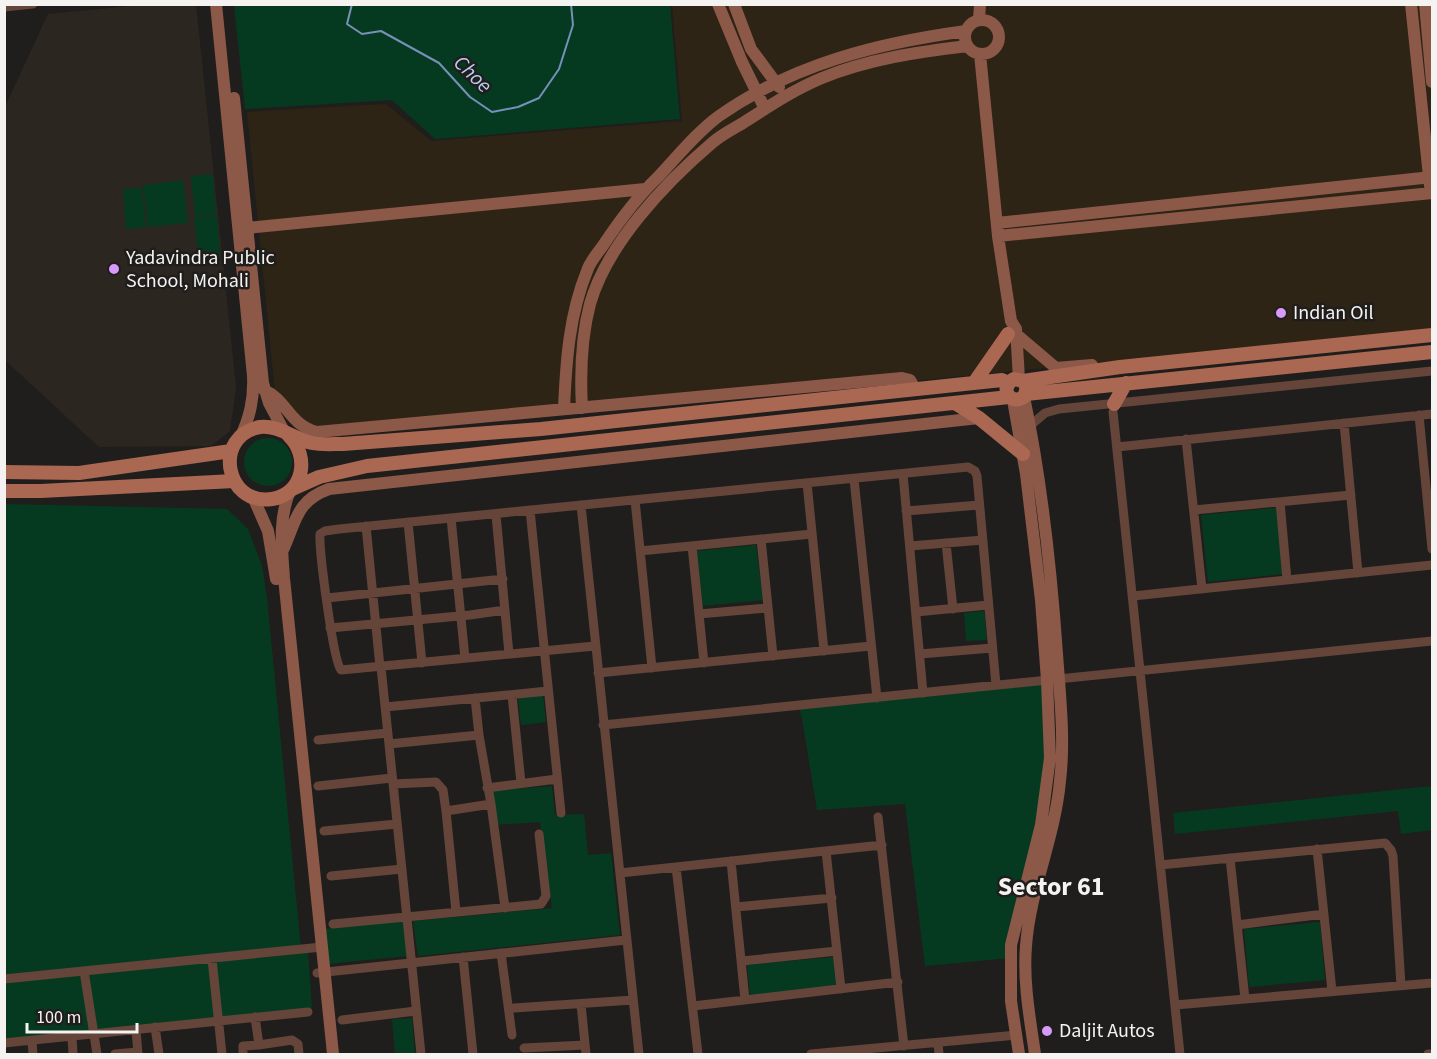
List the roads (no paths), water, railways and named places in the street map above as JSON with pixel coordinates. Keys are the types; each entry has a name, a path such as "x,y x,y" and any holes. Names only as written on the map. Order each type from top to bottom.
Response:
{"main road":[{"path":"974,383 1011,330"},
{"path":"1432,333 1119,365 1017,389 955,403 367,466 319,477 271,499 253,497 240,489 234,481 230,466 231,451 240,438 261,427 270,427 313,444 367,442 541,429 1002,380 1017,389 1126,382 1432,352"},
{"path":"1113,408 1126,382"},
{"path":"955,403 979,418 1023,454"},
{"path":"287,434 300,452 302,465 299,478 291,490"},
{"path":"4,472 79,473 231,451"},
{"path":"4,490 41,491 234,481"}],"street":[{"path":"4,7 33,4"},
{"path":"216,4 253,376 251,411 240,438"},
{"path":"224,4 264,390 274,414 287,434"},
{"path":"718,4 765,109"},
{"path":"734,4 751,49 785,96"},
{"path":"979,20 980,4"},
{"path":"998,236 1432,193 1412,7 1425,6 1432,82"},
{"path":"979,20 988,21 996,28 997,44 990,52 980,54 974,52 968,46 965,38 966,31 972,23 979,20"},
{"path":"564,409 570,331 587,268 627,210 645,189 717,117 757,92 827,61 870,48 920,37 966,31"},
{"path":"582,408 580,372 584,333 600,276 636,221 653,200 714,141 785,96 822,78 860,65 916,52 968,46"},
{"path":"980,54 1023,454 1053,680"},
{"path":"997,223 1431,178"},
{"path":"247,228 645,189"},
{"path":"1266,195 1269,209"},
{"path":"1011,330 1056,368 1119,365"},
{"path":"1031,425 1051,411 1113,408 1432,371"},
{"path":"264,390 274,394 303,428 317,432 902,378 910,380 916,390"},
{"path":"1017,389 1031,425 1040,472 1053,592 1050,758 1029,895 1025,960 1035,1054"},
{"path":"1113,408 1180,1054"},
{"path":"1117,447 1432,414"},
{"path":"1419,415 1432,549"},
{"path":"282,552 303,504 314,494 329,489 979,418"},
{"path":"1344,423 1358,573"},
{"path":"1186,439 1202,589"},
{"path":"595,646 341,670 337,664 330,628 320,534 325,531 366,526 968,467 977,476 996,685"},
{"path":"903,474 923,693"},
{"path":"854,479 877,698"},
{"path":"807,483 824,651"},
{"path":"291,490 283,515 282,552 326,1054"},
{"path":"1194,510 1351,495"},
{"path":"253,497 268,531 273,556 318,948"},
{"path":"635,500 652,668"},
{"path":"1280,502 1287,580"},
{"path":"906,511 979,505"},
{"path":"581,506 639,1054"},
{"path":"530,510 561,813"},
{"path":"496,515 509,654"},
{"path":"450,518 465,658"},
{"path":"408,522 422,663"},
{"path":"366,526 421,1054"},
{"path":"640,551 812,534"},
{"path":"760,539 772,656"},
{"path":"910,546 982,540"},
{"path":"946,543 953,609"},
{"path":"692,546 704,663"},
{"path":"1133,596 1432,565"},
{"path":"327,598 503,579"},
{"path":"916,612 988,605"},
{"path":"699,614 768,608"},
{"path":"330,628 505,610"},
{"path":"603,725 1432,641"},
{"path":"598,673 872,646"},
{"path":"920,654 992,648"},
{"path":"385,707 548,691"},
{"path":"512,695 521,783"},
{"path":"476,698 479,735 505,908"},
{"path":"318,740 388,733"},
{"path":"389,744 479,735"},
{"path":"487,788 557,779"},
{"path":"318,786 393,781 436,782 443,790 456,912"},
{"path":"446,811 491,804"},
{"path":"878,817 904,1046"},
{"path":"324,831 397,824"},
{"path":"333,924 541,904 545,899 539,834"},
{"path":"1160,865 1385,843 1391,850 1401,986"},
{"path":"620,873 882,845"},
{"path":"1317,849 1332,992"},
{"path":"826,851 841,989"},
{"path":"1230,858 1245,999"},
{"path":"731,861 746,1000"},
{"path":"676,867 698,1054"},
{"path":"331,876 402,869"},
{"path":"1019,1054 1011,1001 1010,958 1014,928 1029,895"},
{"path":"736,907 832,898"},
{"path":"1237,925 1324,914"},
{"path":"320,972 626,940"},
{"path":"4,978 318,948"},
{"path":"742,961 837,951"},
{"path":"501,953 512,1035"},
{"path":"463,957 473,1054"},
{"path":"212,959 222,1054"},
{"path":"84,971 97,1054"},
{"path":"320,972 333,1054"},
{"path":"693,1006 898,982"},
{"path":"1175,1005 1432,983"},
{"path":"514,1008 633,1000"},
{"path":"524,1048 585,1050 581,1004"},
{"path":"342,1020 416,1011"},
{"path":"12,1054 7,1043 308,1012"},
{"path":"255,1017 259,1045"},
{"path":"155,1027 159,1054"},
{"path":"115,1054 138,1053 136,1030"},
{"path":"811,1054 1017,1035"},
{"path":"72,1037 73,1054"},
{"path":"243,1054 242,1049 245,1045 292,1040 298,1044 299,1054"},
{"path":"32,1041 33,1054"},
{"path":"938,1042 939,1054"}],"waterway":[{"name":"Choe","path":"352,4 347,24 362,34 381,31 439,63 470,97 492,112 518,107 539,98 559,69 573,25 571,4"}],"place":[{"name":"Yadavindra Public School, Mohali","path":"114,269"},
{"name":"Indian Oil","path":"1281,313"},
{"name":"Daljit Autos","path":"1047,1031"}],"district":[{"name":"Sector 61","path":"1051,886"}]}
